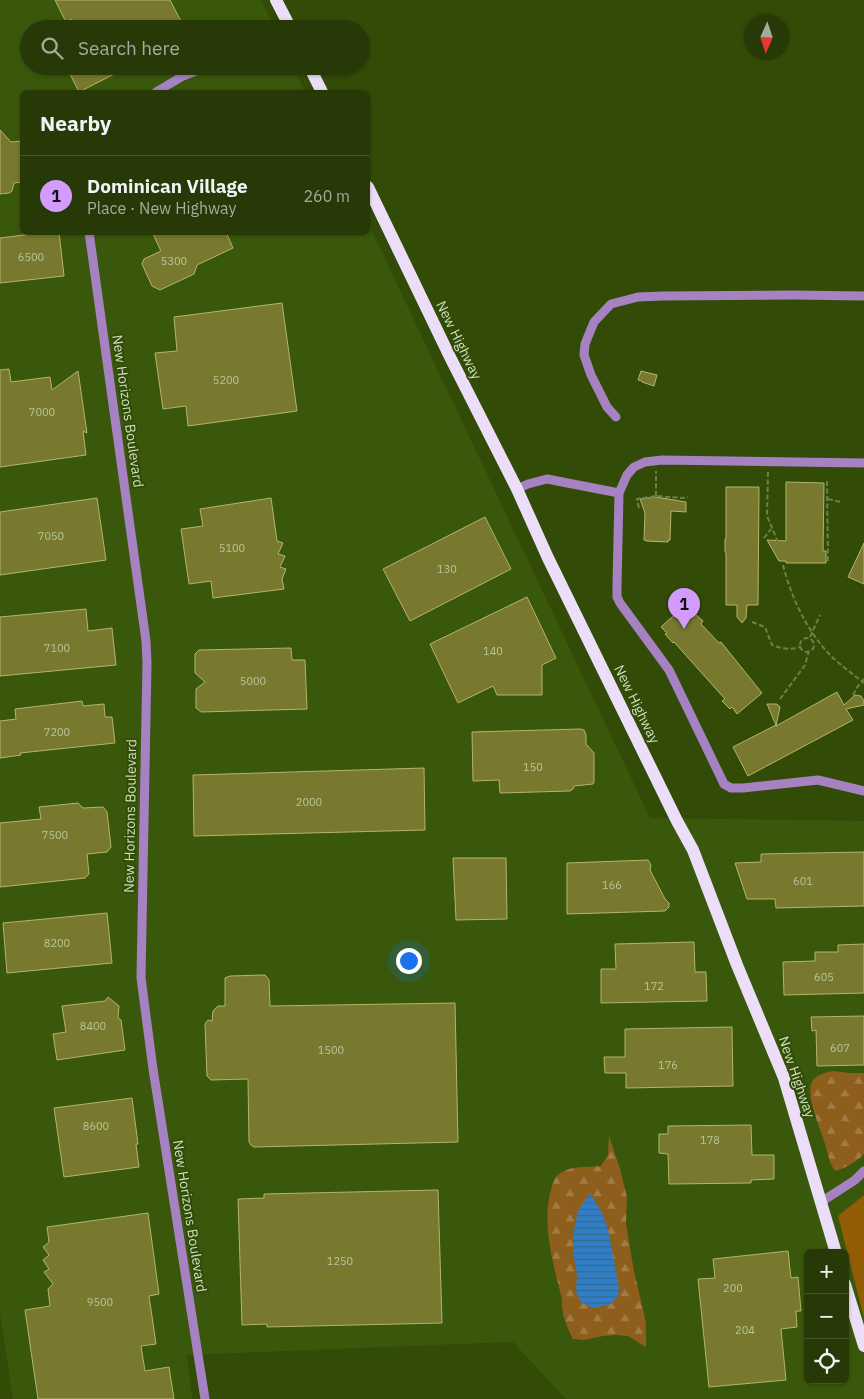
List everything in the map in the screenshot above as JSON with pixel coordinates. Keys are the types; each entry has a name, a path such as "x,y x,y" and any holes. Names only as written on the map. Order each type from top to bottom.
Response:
{"main road":[{"path":"276,0 286,20"},
{"path":"314,75 321,90"},
{"name":"New Highway","path":"370,190 450,357 517,489 557,576 693,850 737,965 784,1078 835,1249"},
{"path":"849,1294 860,1322 864,1346"}],"street":[{"path":"160,90 186,75"},
{"name":"New Horizons Boulevard","path":"88,235 146,641 141,978 153,1069 205,1399"},
{"path":"616,417 607,407 591,375 584,355 585,344 594,322 611,304 638,297 663,296 864,296"},
{"path":"864,463 662,460 645,462 634,467 627,475 619,492 618,597 620,603 669,670 724,784 731,788 743,788 818,780 864,791"},
{"path":"517,489 547,479 619,492"},
{"path":"821,1202 855,1180 864,1171"}],"path":[{"path":"656,470 656,496"},
{"path":"768,470 767,516 782,552"},
{"path":"828,481 828,562"},
{"path":"639,508 637,499 656,496 688,497"},
{"path":"828,499 841,502"},
{"path":"764,538 772,528"},
{"path":"783,566 799,612 812,631 831,655 863,681 853,695"},
{"path":"809,638 820,615"},
{"path":"752,622 765,627 772,645 785,649 800,647 805,651 809,651"},
{"path":"800,647 802,640 809,638"},
{"path":"780,699 805,665 809,651 814,646 809,638"}],"shaded area":[{"path":"0,0 261,0 271,20 20,20 20,75 297,75 304,90 20,90 20,235 370,235 370,227 650,818 864,821 864,1195 838,1216 846,1249 804,1249 804,1384 849,1384 849,1259 864,1318 864,1399 566,1399 513,1342 187,1355 192,1399 13,1399 0,1312"},
{"path":"864,1195 864,1318 849,1259 849,1249 846,1249 838,1216"}],"green space":[{"path":"833,1071 864,1073 864,1154 858,1160 835,1171 829,1160 814,1113 810,1090 814,1078"},
{"path":"609,1136 627,1197 626,1223 633,1266 646,1323 646,1347 628,1336 616,1335 584,1340 573,1339 563,1315 562,1299 550,1244 547,1216 548,1203 555,1179 565,1170 601,1166 608,1155"}],"water":[{"path":"590,1193 602,1213 608,1229 619,1288 618,1296 611,1304 593,1308 581,1302 576,1292 577,1274 573,1252 574,1230 578,1211"}],"building":[{"path":"55,0 170,0 180,20 71,19 65,20"},
{"path":"70,75 112,75 83,90 78,90"},
{"path":"0,130 11,142 20,141 20,182 14,183 12,191 9,193 0,194"},
{"path":"24,235 59,235 64,276 0,283 0,238"},
{"path":"153,235 227,235 233,248 197,265 194,274 160,290 152,286 142,264 144,259 161,251"},
{"path":"282,303 297,411 188,426 186,406 163,409 155,353 177,351 174,317"},
{"path":"9,369 11,382 50,377 52,390 78,371 87,433 83,431 86,455 0,467 0,370"},
{"path":"641,371 657,375 654,386 638,380"},
{"path":"786,482 824,483 823,551 826,551 826,563 786,563 786,561 779,561 767,540 786,541"},
{"path":"726,487 759,487 758,605 747,605 746,618 742,623 737,617 737,605 726,605"},
{"path":"656,497 686,502 686,512 671,511 670,540 668,542 644,540 645,513 640,499"},
{"path":"97,498 106,560 0,575 0,512"},
{"path":"271,498 277,541 283,543 278,554 285,556 280,567 286,569 282,579 284,589 213,598 211,581 189,584 181,529 203,526 200,509"},
{"path":"485,517 511,569 410,621 383,569"},
{"path":"864,543 864,584 848,577"},
{"path":"527,597 556,658 542,665 542,695 497,695 493,686 458,703 430,644"},
{"path":"685,605 703,621 701,624 719,643 721,642 762,693 737,714 732,707 730,709 722,701 725,699 665,634 667,633 661,627"},
{"path":"86,609 88,631 112,628 116,665 0,676 0,617"},
{"path":"291,648 292,660 305,660 307,709 201,712 196,708 196,689 205,682 195,673 195,654 199,650"},
{"path":"837,692 844,705 855,695 861,696 864,701 864,705 846,709 853,720 748,776 733,747 776,725 767,704 777,704 780,707 776,726"},
{"path":"82,701 83,706 104,704 105,717 112,717 115,743 20,753 21,755 0,758 0,721 16,719 15,709"},
{"path":"584,730 586,744 594,753 593,784 574,786 570,791 500,793 499,780 473,781 472,732"},
{"path":"424,768 425,830 194,836 193,775"},
{"path":"78,803 83,808 103,807 107,812 111,847 107,852 87,854 89,874 85,878 0,887 0,823 41,819 39,807"},
{"path":"864,852 864,906 776,908 775,899 747,899 735,863 761,862 761,854"},
{"path":"453,858 506,858 507,919 456,920"},
{"path":"648,860 651,865 650,870 669,903 669,907 665,911 567,914 567,863"},
{"path":"107,913 112,963 7,973 3,923"},
{"path":"694,942 695,972 706,972 707,1001 601,1003 601,969 616,969 615,944"},
{"path":"864,944 864,993 784,995 783,962 815,961 815,952 838,952 838,945"},
{"path":"265,975 269,980 270,1006 455,1003 458,1142 254,1147 251,1145 249,1142 248,1079 211,1080 207,1076 205,1024 208,1020 212,1021 213,1011 218,1006 225,1006 225,978 230,976"},
{"path":"108,997 119,1006 118,1018 121,1020 125,1050 57,1060 53,1034 66,1032 62,1006 105,1001"},
{"path":"864,1016 864,1065 817,1066 816,1030 812,1031 811,1017"},
{"path":"732,1027 733,1086 626,1088 626,1073 605,1073 604,1057 625,1057 625,1029"},
{"path":"132,1098 139,1167 64,1177 54,1108"},
{"path":"751,1125 752,1155 774,1155 774,1179 751,1180 751,1183 669,1184 668,1154 659,1153 659,1134 668,1134 668,1126"},
{"path":"438,1190 442,1323 267,1327 267,1324 242,1325 238,1199 264,1198 264,1194"},
{"path":"148,1213 159,1294 149,1296 156,1344 141,1346 145,1371 169,1367 174,1399 38,1399 25,1310 50,1306 48,1289 53,1284 44,1272 49,1269 43,1260 49,1255 43,1247 49,1242 47,1227"},
{"path":"788,1251 791,1278 798,1277 801,1311 796,1311 797,1327 781,1329 786,1380 709,1387 698,1279 715,1278 713,1259"}],"place":[{"name":"Dominican Village","path":"684,629"}]}
